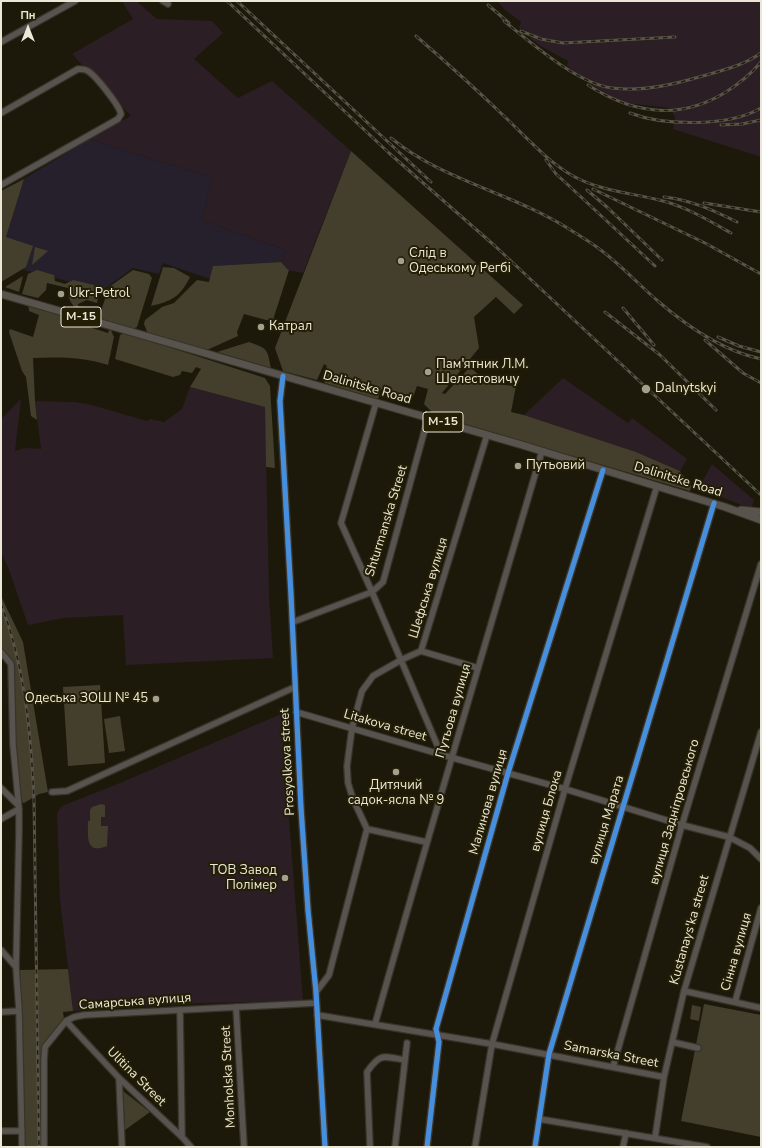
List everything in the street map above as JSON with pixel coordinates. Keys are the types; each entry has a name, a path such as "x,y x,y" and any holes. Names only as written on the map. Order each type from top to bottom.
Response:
{"main road":[{"name":"Dalinitske Road","path":"1,294 542,451 725,507"},
{"name":"М-15","path":"725,507 761,512"},
{"name":"М-15","path":"725,507 760,522"}],"street":[{"path":"1,42 75,1"},
{"path":"1,113 78,69 86,70 96,78 120,111 120,116 118,119 1,185"},
{"name":"Prosyolkova street","path":"282,376 280,401 293,622 296,712 308,910 316,992 325,1147"},
{"path":"376,403 341,523 441,754"},
{"name":"Shturmanska Street","path":"293,622 372,592 383,582 428,418"},
{"name":"Шефська вулиця","path":"367,829 353,799 348,783 347,766 352,728 362,691 373,676 401,660 421,651 487,435"},
{"name":"Путьова вулиця","path":"374,1024 426,842 453,758 542,451"},
{"name":"Малинова вулиця","path":"427,1147 439,1042 436,1029 508,773 603,470"},
{"name":"вулиця Блока","path":"475,1147 492,1044 565,789 657,486"},
{"name":"вулиця Марата","path":"535,1147 549,1054 714,503"},
{"name":"вулиця Задніпровського","path":"613,1067 682,825 761,564"},
{"path":"421,651 478,668"},
{"path":"1,652 11,664 13,745 18,807 16,967 19,1012 22,1147"},
{"path":"52,792 67,791 295,687"},
{"name":"Litakova street","path":"296,712 565,789 682,825 729,837 750,848 761,859"},
{"name":"Kustanays'ka street","path":"654,1138 664,1077 684,991 729,837 758,749 761,732"},
{"path":"1,788 18,807"},
{"path":"1,819 18,807"},
{"path":"316,992 329,974 367,829 426,842"},
{"name":"Сінна вулиця","path":"735,1002 761,908"},
{"path":"1,950 16,967"},
{"path":"684,991 761,1008"},
{"name":"Самарська вулиця","path":"44,1147 45,1047 66,1021 74,1017 84,1015 316,1003"},
{"name":"Monholska Street","path":"236,1007 244,1147"},
{"path":"180,1010 182,1137"},
{"path":"1,1012 19,1012"},
{"name":"Samarska Street","path":"317,1014 549,1054 664,1077"},
{"name":"Ulitina Street","path":"66,1021 119,1078 191,1147"},
{"path":"672,1042 698,1048"},
{"path":"395,1147 407,1043"},
{"path":"370,1147 367,1072 376,1059 381,1057 405,1060"},
{"path":"119,1078 122,1147"},
{"path":"540,1119 704,1147"},
{"path":"1,1131 22,1131"},
{"path":"623,1147 626,1133"}],"shaded area":[{"path":"122,1 136,1 157,19 212,21 223,33 194,59 238,98 272,81 351,151 303,273 287,270 281,262 286,250 201,220 213,178 89,139 131,116 72,54 133,19"},
{"path":"497,1 761,1 761,157 673,129 675,117 670,108 627,103 614,98 594,86 567,66 568,61 539,45 530,38 532,33 519,28 521,22 504,9"},
{"path":"89,139 213,178 201,220 286,250 281,262 214,266 210,279 163,263 159,274 133,268 103,290 1,264 1,253 24,179"},
{"path":"351,151 523,305 514,314 496,297 474,317 479,348 442,393 445,394 470,367 490,382 516,386 511,412 636,452 680,471 691,486 690,491 435,415 424,404 428,389 417,386 413,397 381,389 378,399 325,383 323,379 327,366 324,364 317,380 283,371 275,348"},
{"path":"24,179 6,237 33,246 26,267 1,282 1,191"},
{"path":"35,247 48,251 32,265"},
{"path":"281,262 289,270 273,320 266,320 244,314 237,332 238,336 207,350 148,334 144,324 145,320 162,307 174,303 197,280 209,282 213,266"},
{"path":"163,267 174,268 190,277 183,289 175,297 151,306"},
{"path":"37,270 54,275 55,281 65,284 73,280 98,286 100,288 97,303 87,300 78,304 78,306 92,309 89,314 82,313 74,307 70,301 68,296 68,288 47,283 46,290 38,298 22,294 28,274"},
{"path":"133,270 149,274 152,278 137,327 133,329 102,321 101,311 109,287"},
{"path":"23,276 19,292 5,287"},
{"path":"28,303 80,318 80,324 108,333 110,328 114,337 108,365 89,360 71,358 33,358 37,420 31,416 26,377 22,371 9,332 10,329 33,337 39,315 29,311"},
{"path":"125,333 265,378 270,386 275,468 266,467 265,407 190,387 201,369 196,367 192,373 182,371 180,375 173,377 115,359 120,335"},
{"path":"249,342 266,350 269,356 271,368 217,352"},
{"path":"563,378 628,423 632,418 687,459 680,471 636,452 524,415"},
{"path":"190,387 265,407 269,595 273,658 126,665 123,615 63,618 28,625 8,567 1,552 1,419 21,399 15,451 25,448 41,449 35,401 88,404 147,421 150,419 164,422 182,409"},
{"path":"712,464 754,500 751,509 699,488"},
{"path":"1,596 23,642 48,792 39,794 24,803 19,801 11,663 1,651"},
{"path":"100,685 105,763 68,766 63,687"},
{"path":"281,714 303,1001 203,1003 73,1011 60,899 57,813 62,806 120,783"},
{"path":"120,716 125,751 109,753 104,719"},
{"path":"101,804 105,805 105,817 101,817 101,826 108,826 107,846 95,848 91,846 89,842 88,821 90,821 90,810 92,807"},
{"path":"68,969 73,1011 63,1012 64,1019 47,1040 42,1055 43,1147 23,1147 20,970"},
{"path":"704,1004 761,1015 761,1137 681,1121"},
{"path":"692,1005 701,1007 699,1021 690,1019"},
{"path":"123,1091 150,1112 125,1130"}],"railway":[{"path":"227,1 389,153 495,246 761,495"},
{"path":"237,1 431,182"},
{"path":"488,5 509,23"},
{"path":"504,21 541,51 570,71 599,85 612,88 634,89 678,83 731,68 754,58 761,53"},
{"path":"521,31 541,39 563,43 675,37"},
{"path":"416,36 473,87 539,150 565,171 595,186 659,200 678,206 731,233"},
{"path":"588,85 605,95 639,108 674,110 691,107 726,92 745,78 761,62"},
{"path":"630,113 660,120 696,122 732,119 761,108"},
{"path":"721,125 742,124 761,120"},
{"path":"391,138 411,153 433,165 525,206 569,229 594,245 624,269 659,302 694,329 733,350 761,359"},
{"path":"546,160 556,174 655,266"},
{"path":"593,189 705,243 761,274"},
{"path":"587,190 662,260"},
{"path":"664,197 683,200 702,206 737,222"},
{"path":"704,203 761,212"},
{"path":"623,308 654,345"},
{"path":"605,312 660,355 716,410"},
{"path":"718,337 739,346 761,352"},
{"path":"705,340 743,373 761,383"},
{"path":"1,604 16,652 21,676 29,726 33,775 39,1147"}],"cycle path":[{"path":"283,376 280,401 301,808 308,910 316,992 325,1147"},
{"path":"427,1147 439,1042 436,1029 508,773 603,470"},
{"path":"535,1147 549,1054 714,503"}],"place":[{"name":"Слід в Одеському Регбі","path":"401,261"},
{"name":"Ukr-Petrol","path":"61,294"},
{"name":"Катрал","path":"261,327"},
{"name":"Пам'ятник Л.М. Шелестовичу","path":"428,372"},
{"name":"Dalnytskyi","path":"646,389"},
{"name":"Путьовий","path":"518,466"},
{"name":"Одеська ЗОШ № 45","path":"156,699"},
{"name":"Дитячий садок-ясла № 9","path":"396,772"},
{"name":"ТОВ Завод Полімер","path":"285,878"}]}
